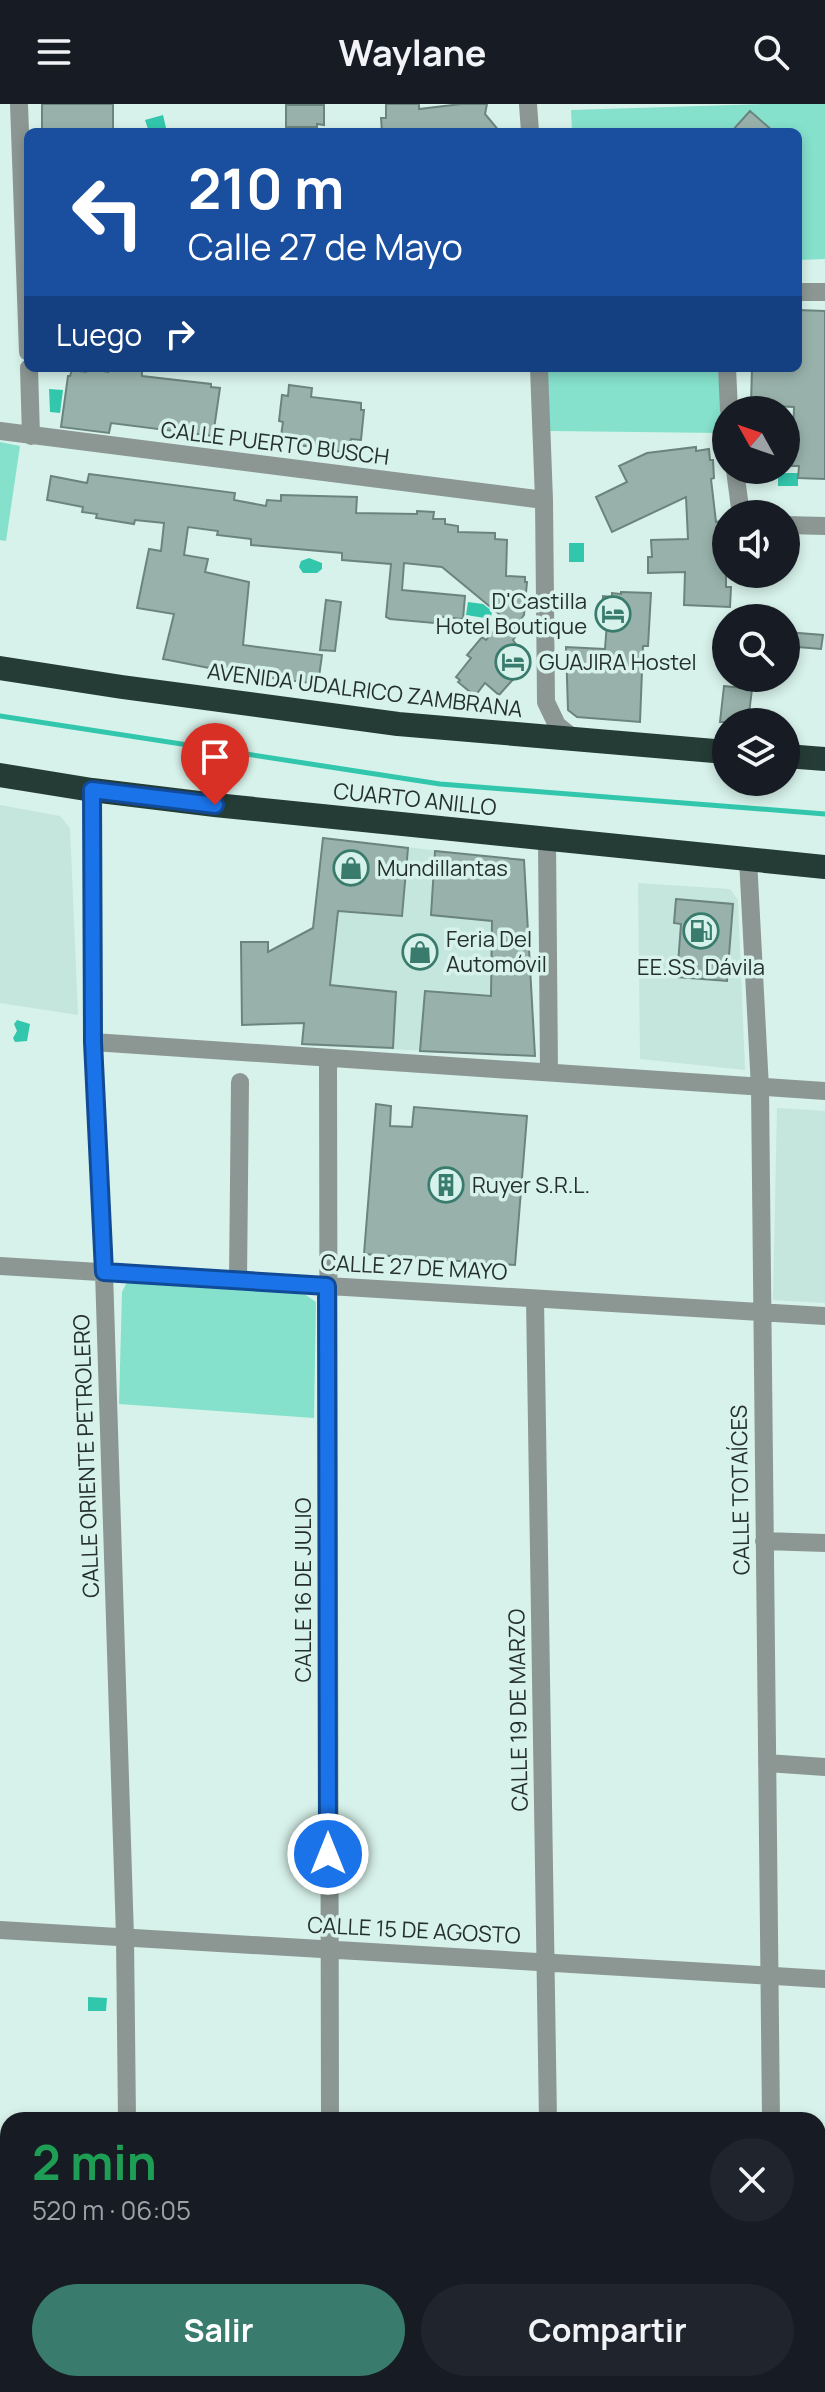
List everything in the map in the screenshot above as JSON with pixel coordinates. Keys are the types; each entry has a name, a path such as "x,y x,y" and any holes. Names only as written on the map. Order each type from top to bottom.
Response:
{"highway":[{"name":"AVENIDA UDALRICO ZAMBRANA","path":"0,668 383,722 712,751"},
{"path":"800,757 825,759"},
{"name":"CUARTO ANILLO","path":"0,775 215,805 825,867"}],"street":[{"path":"19,104 24,204"},
{"path":"528,104 530,128"},
{"path":"802,292 825,292"},
{"path":"29,372 31,436"},
{"path":"539,372 546,702 557,725 576,740"},
{"path":"727,372 728,396"},
{"name":"CALLE PUERTO BUSCH","path":"0,431 544,500"},
{"path":"800,525 825,526"},
{"path":"521,735 537,721 546,702"},
{"name":"CALLE ORIENTE PETROLERO","path":"92,790 93,1042 104,1272 125,1937 127,2112"},
{"path":"547,840 549,1072"},
{"name":"CALLE TOTAÍCES","path":"748,859 760,1088 771,2112"},
{"path":"93,1042 825,1091"},
{"name":"CALLE 16 DE JULIO","path":"328,1059 330,2112"},
{"path":"238,1281 240,1082"},
{"name":"CALLE 27 DE MAYO","path":"0,1266 825,1316"},
{"name":"CALLE 19 DE MARZO","path":"535,1299 548,2112"},
{"path":"764,1541 825,1543"},
{"path":"767,1763 825,1767"},
{"name":"CALLE 15 DE AGOSTO","path":"0,1930 825,1979"}],"shaded area":[{"path":"825,104 825,259 802,260 802,128 572,128 571,110"},
{"path":"163,115 166,128 148,128 145,120"},
{"path":"547,372 718,372 720,396 712,396 712,433 550,431"},
{"path":"49,389 63,390 60,413 50,412"},
{"path":"0,442 20,446 6,541 0,540"},
{"path":"569,543 584,543 584,562 569,562"},
{"path":"309,558 322,563 322,569 317,573 303,573 299,567 301,561"},
{"path":"468,602 483,604 492,611 491,619 466,615"},
{"path":"0,805 60,816 70,828 78,1015 0,1003"},
{"name":"Feria Del Automóvil","path":"323,838 524,860 535,1056 302,1045"},
{"path":"638,883 730,889 738,900 745,1070 640,1059"},
{"path":"17,1020 30,1024 27,1041 15,1042 13,1038"},
{"path":"777,1108 825,1111 825,1303 773,1300"},
{"path":"133,1280 296,1293 316,1302 314,1418 119,1404 122,1292 126,1284"},
{"path":"88,1997 107,1998 106,2011 88,2011"}],"building":[{"path":"42,104 113,104 113,128 42,128"},
{"path":"386,104 419,104 419,109 487,104 485,114 497,128 382,128 381,118 386,118"},
{"path":"286,105 324,105 324,125 286,127"},
{"path":"750,111 769,128 735,128"},
{"path":"802,310 825,311 825,479 800,478 800,396 751,396 752,372 802,372"},
{"path":"71,372 142,372 142,376 211,384 211,387 220,388 213,436 111,423 109,433 61,427"},
{"path":"289,385 312,388 311,397 361,403 361,410 364,410 361,440 351,439 349,453 292,444 293,437 281,436 282,395 288,396"},
{"path":"696,447 696,451 709,449 713,500 712,588 731,588 730,604 684,605 685,572 648,573 648,557 652,557 651,540 688,539 686,497 612,532 596,497 627,482 619,466 647,453"},
{"path":"89,474 235,493 234,500 266,506 267,500 281,501 281,495 357,497 356,513 434,512 433,519 445,519 445,524 458,526 458,532 495,533 495,539 507,540 506,576 525,577 527,582 524,615 515,627 520,631 513,640 520,650 512,659 517,663 512,669 518,674 499,695 485,683 475,696 458,682 460,680 456,677 471,658 467,655 482,637 486,640 505,619 442,567 404,563 402,590 465,596 463,619 435,616 434,623 390,619 386,617 391,564 342,560 342,553 251,545 251,539 217,535 218,531 188,527 184,555 208,559 205,572 249,582 243,645 322,655 318,684 240,674 163,659 174,614 137,608 149,549 161,551 164,523 135,520 134,524 96,518 97,514 82,512 83,507 47,500 51,476 87,483"},
{"path":"612,593 651,593 648,646 643,646 640,722 577,717 568,710 566,647 605,649 607,622 602,621 603,596 612,597"},
{"path":"326,600 341,602 335,651 320,650"},
{"path":"800,633 823,635 821,649 800,647"},
{"path":"723,692 752,692 750,708 722,708"},
{"path":"323,838 408,848 402,916 338,911 330,985 396,992 393,1048 302,1044 304,1023 242,1025 241,942 268,942 268,952 313,928"},
{"path":"435,851 524,860 535,1056 420,1051 425,991 491,996 492,921 431,915"},
{"path":"676,899 733,904 727,981 677,977 681,924 674,923"},
{"name":"Ruyer S.R.L.","path":"376,1104 391,1106 390,1126 412,1127 414,1107 527,1116 515,1265 364,1254"}],"waterway":[{"path":"0,716 440,784 825,814"}],"place":[{"name":"D'Castilla Hotel Boutique","path":"613,614"},
{"name":"GUAJIRA Hostel","path":"513,662"},
{"name":"Mundillantas","path":"351,868"},
{"name":"EE.SS. Dávila","path":"701,931"},
{"name":"Feria Del Automóvil","path":"420,952"},
{"name":"Ruyer S.R.L.","path":"446,1185"}],"route":[{"path":"215,805 92,790 93,1042 104,1272 327,1286 328,1854"}]}
